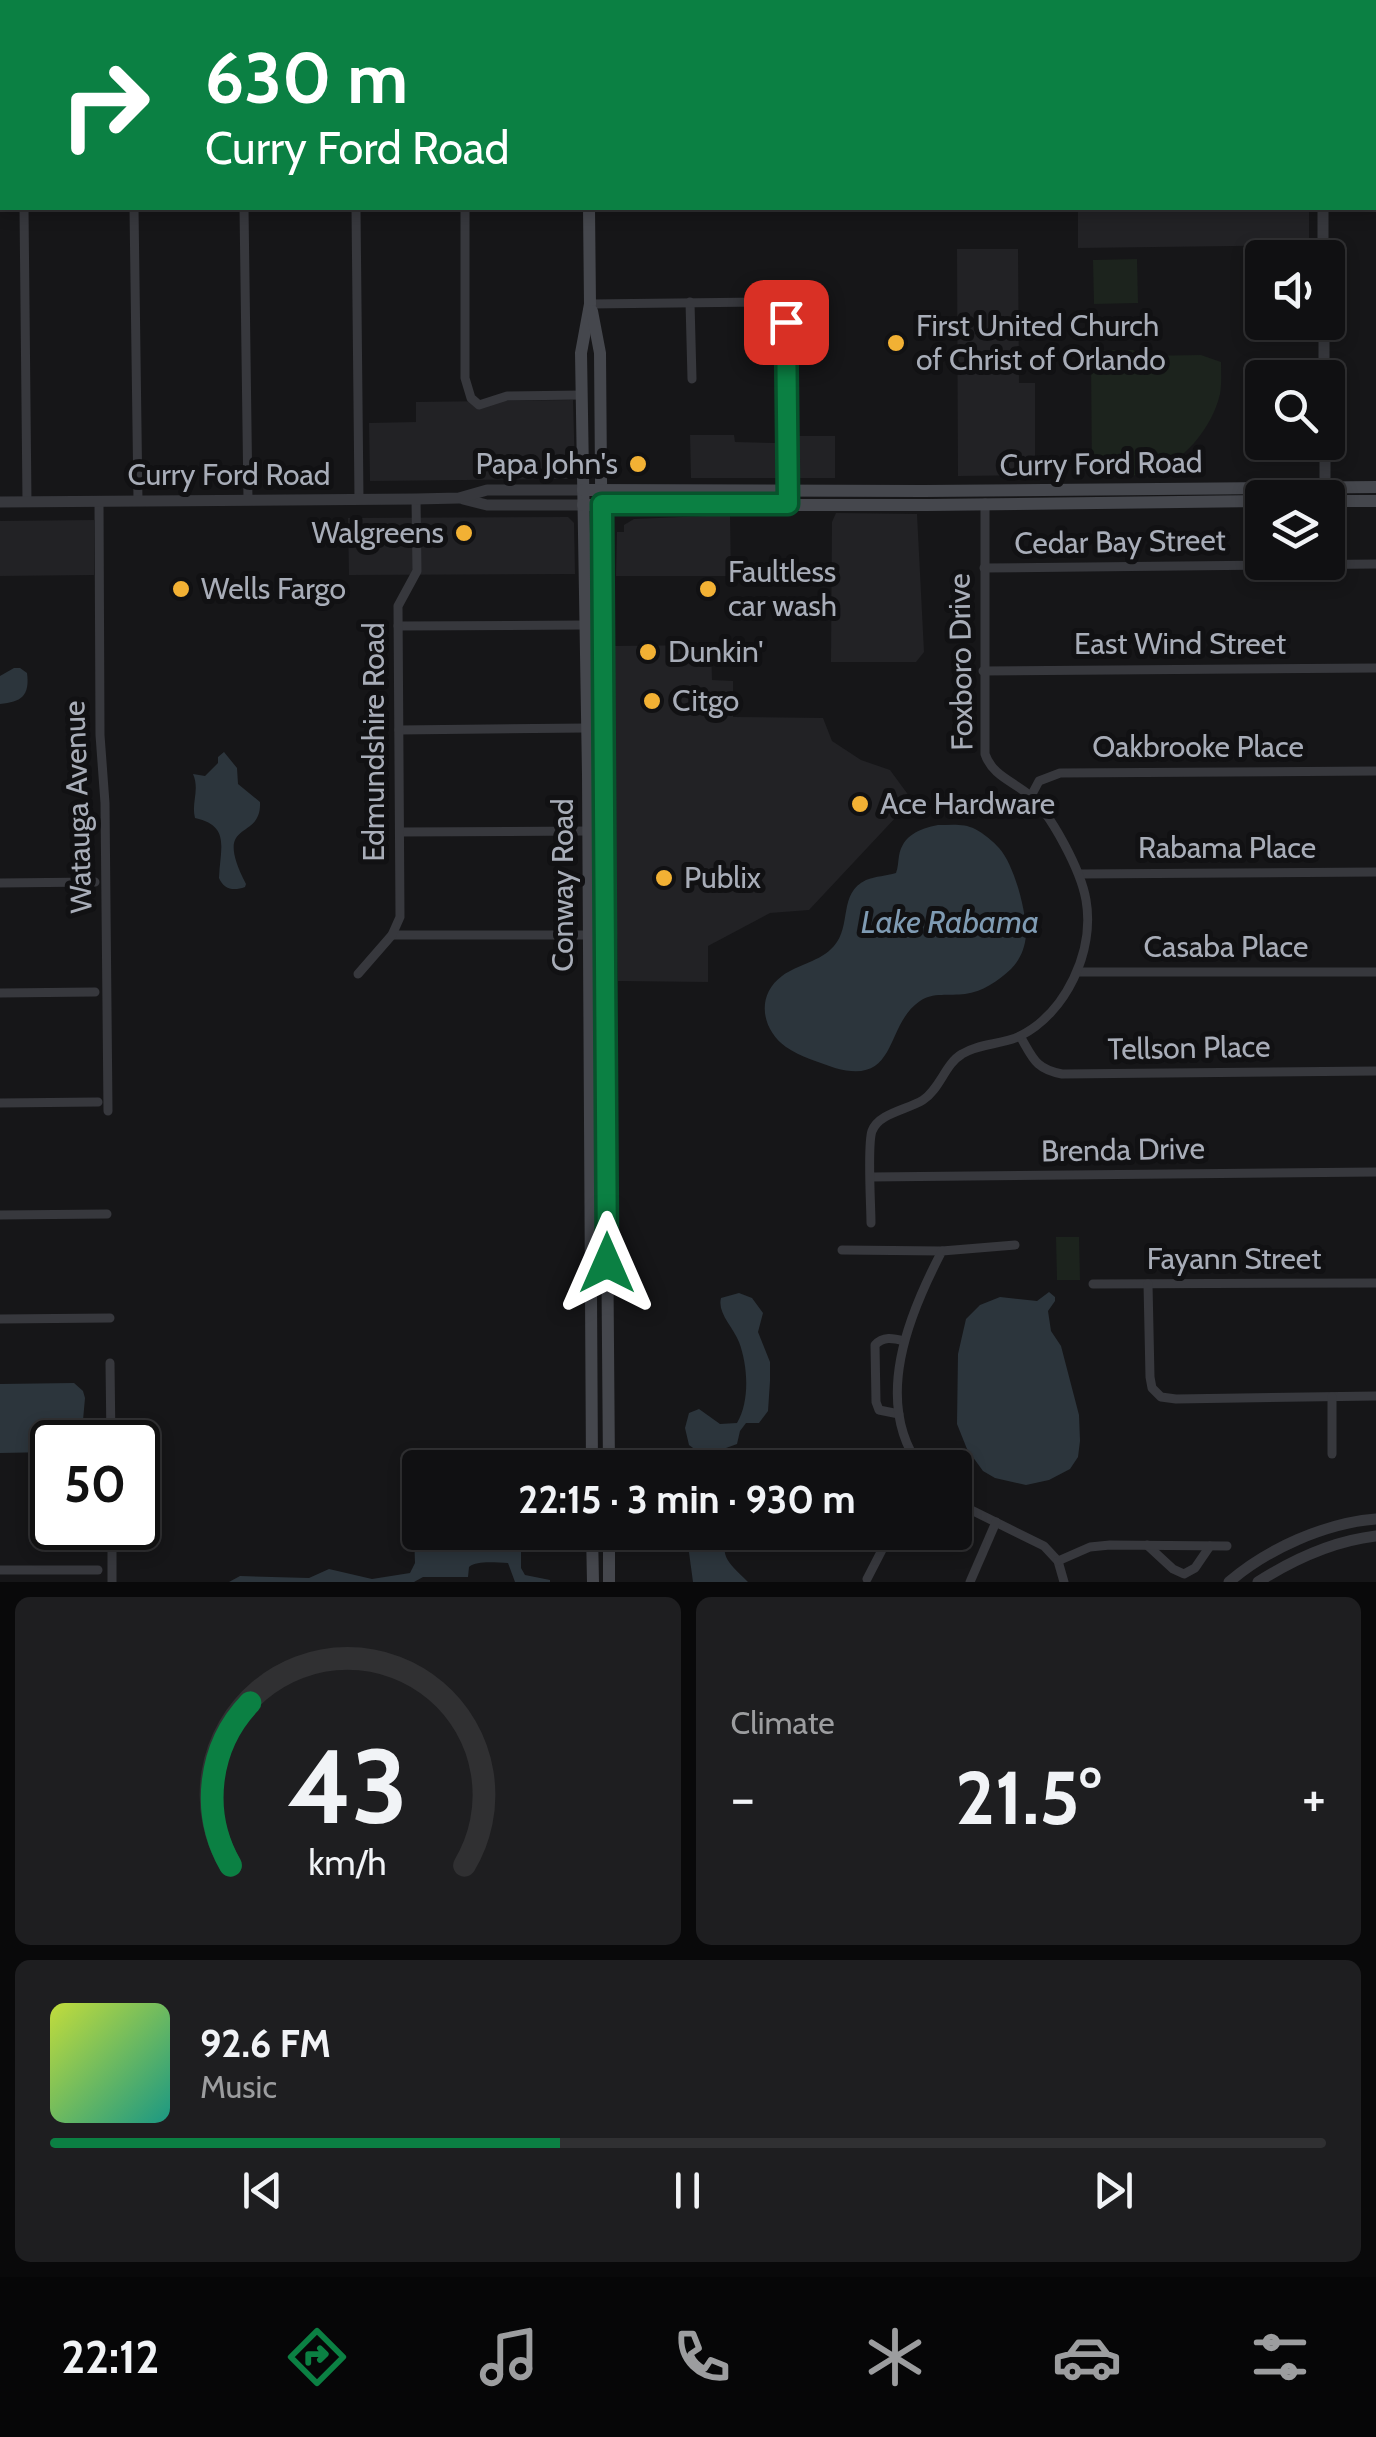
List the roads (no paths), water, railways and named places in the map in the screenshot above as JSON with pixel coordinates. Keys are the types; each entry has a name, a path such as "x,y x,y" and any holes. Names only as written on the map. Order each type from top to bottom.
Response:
{"main road":[{"name":"Conway Road","path":"589,210 590,304 600,353 608,1450"},
{"name":"Conway Road","path":"590,304 581,353 594,1450"},
{"name":"Curry Ford Road","path":"1345,492 1376,487"},
{"name":"Curry Ford Road","path":"583,497 602,489 788,497"},
{"name":"Curry Ford Road","path":"583,497 602,504 788,497 1245,495"},
{"name":"Curry Ford Road","path":"985,497 1245,501"},
{"name":"Curry Ford Road","path":"1345,497 1376,501"},
{"path":"588,775 593,812 603,829"},
{"path":"587,832 604,866"},
{"path":"588,998 605,1050"},
{"path":"592,1550 593,1582"},
{"path":"609,1550 609,1582"}],"street":[{"path":"24,210 27,502"},
{"path":"134,210 138,501"},
{"path":"244,210 248,500"},
{"path":"356,210 359,500"},
{"path":"465,210 469,392 479,406 506,396 582,395"},
{"path":"1323,210 1323,240"},
{"path":"690,302 692,378"},
{"path":"590,304 761,302 782,312 786,322 788,497"},
{"name":"Curry Ford Road","path":"0,502 459,498 487,490 583,497"},
{"name":"Foxboro Drive","path":"871,1223 871,1136 878,1122 926,1098 962,1054 1020,1036 1055,1010 1077,972 1088,928 1079,874 1059,835 1031,796 989,766 985,754 985,497"},
{"name":"Edmundshire Road","path":"392,935 400,917 398,606 417,571 416,499"},
{"name":"Watauga Avenue","path":"99,501 108,1111"},
{"name":"Cedar Bay Street","path":"984,568 1376,564"},
{"path":"398,626 584,625"},
{"name":"East Wind Street","path":"984,670 1376,668"},
{"path":"399,730 586,728"},
{"name":"Oakbrooke Place","path":"1031,796 1040,781 1060,773 1376,771"},
{"path":"400,832 587,832"},
{"name":"Rabama Place","path":"1079,874 1376,872"},
{"path":"0,883 96,882"},
{"path":"358,974 392,935 588,935"},
{"name":"Casaba Place","path":"1077,972 1376,972"},
{"path":"0,993 95,992"},
{"name":"Tellson Place","path":"1020,1036 1046,1071 1062,1074 1376,1071"},
{"path":"0,1103 98,1102"},
{"path":"590,1173 606,1171"},
{"name":"Brenda Drive","path":"871,1178 1376,1172"},
{"path":"0,1215 107,1214"},
{"path":"842,1250 942,1251 1015,1244"},
{"path":"912,1450 899,1414 898,1378 904,1340 942,1251"},
{"name":"Fayann Street","path":"1093,1284 1376,1283"},
{"path":"1148,1284 1152,1388 1160,1398 1376,1396"},
{"path":"0,1319 110,1318"},
{"path":"899,1414 879,1410 875,1345 890,1338 904,1340"},
{"path":"110,1363 111,1420"},
{"path":"1332,1397 1332,1454"},
{"path":"972,1510 1044,1546 1058,1561 1064,1582"},
{"path":"1229,1582 1266,1556 1302,1538 1376,1519"},
{"path":"974,1580 996,1522"},
{"path":"1258,1582 1286,1564 1322,1549 1376,1536"},
{"path":"1147,1545 1173,1570 1184,1574 1195,1568 1210,1546"},
{"path":"1058,1561 1090,1547 1227,1546"},
{"path":"112,1550 112,1582"},
{"path":"867,1579 881,1550"},
{"path":"0,1570 98,1570"},
{"path":"50,1570 50,1582"}],"water":[{"path":"14,668 27,673 25,692 14,702 0,704 0,676"},
{"path":"224,752 237,768 238,784 260,802 254,823 236,839 237,863 246,884 237,889 227,887 219,878 219,833 195,818 194,812 193,774 205,776"},
{"name":"Lake Rabama","path":"938,825 975,829 1005,855 1019,889 1026,926 1017,962 1001,978 978,991 936,995 920,1001 901,1024 881,1061 870,1068 835,1068 786,1047 771,1031 765,1012 765,1002 774,984 834,946 843,929 848,901 857,886 896,873 901,849 908,838"},
{"path":"1049,1292 1055,1297 1048,1311 1051,1331 1061,1346 1079,1415 1080,1441 1078,1457 1070,1469 1049,1480 1026,1485 983,1471 972,1450 967,1449 957,1424 958,1354 966,1319 980,1305 1000,1297 1037,1301"},
{"path":"739,1293 752,1298 763,1313 758,1332 770,1362 768,1411 759,1423 746,1423 737,1444 720,1450 696,1450 689,1445 685,1428 689,1413 699,1409 720,1424 737,1423 744,1404 746,1372 742,1351 723,1315 721,1298"},
{"path":"74,1383 85,1398 83,1420 30,1420 30,1452 0,1453 0,1384"},
{"path":"415,1550 521,1550 525,1575 550,1582 515,1582 508,1563 487,1562 469,1567 468,1577 423,1577 414,1582 229,1582 240,1576 309,1578 329,1569 372,1579 410,1573"},
{"path":"689,1550 725,1550 732,1565 748,1582 693,1582"}],"place":[{"name":"First United Church of Christ of Orlando","path":"896,343"},
{"name":"Papa John's","path":"638,464"},
{"name":"Walgreens","path":"464,533"},
{"name":"Wells Fargo","path":"181,589"},
{"name":"Faultless car wash","path":"708,589"},
{"name":"Dunkin'","path":"648,652"},
{"name":"Citgo","path":"652,701"},
{"name":"Ace Hardware","path":"860,804"},
{"name":"Publix","path":"664,878"}]}
